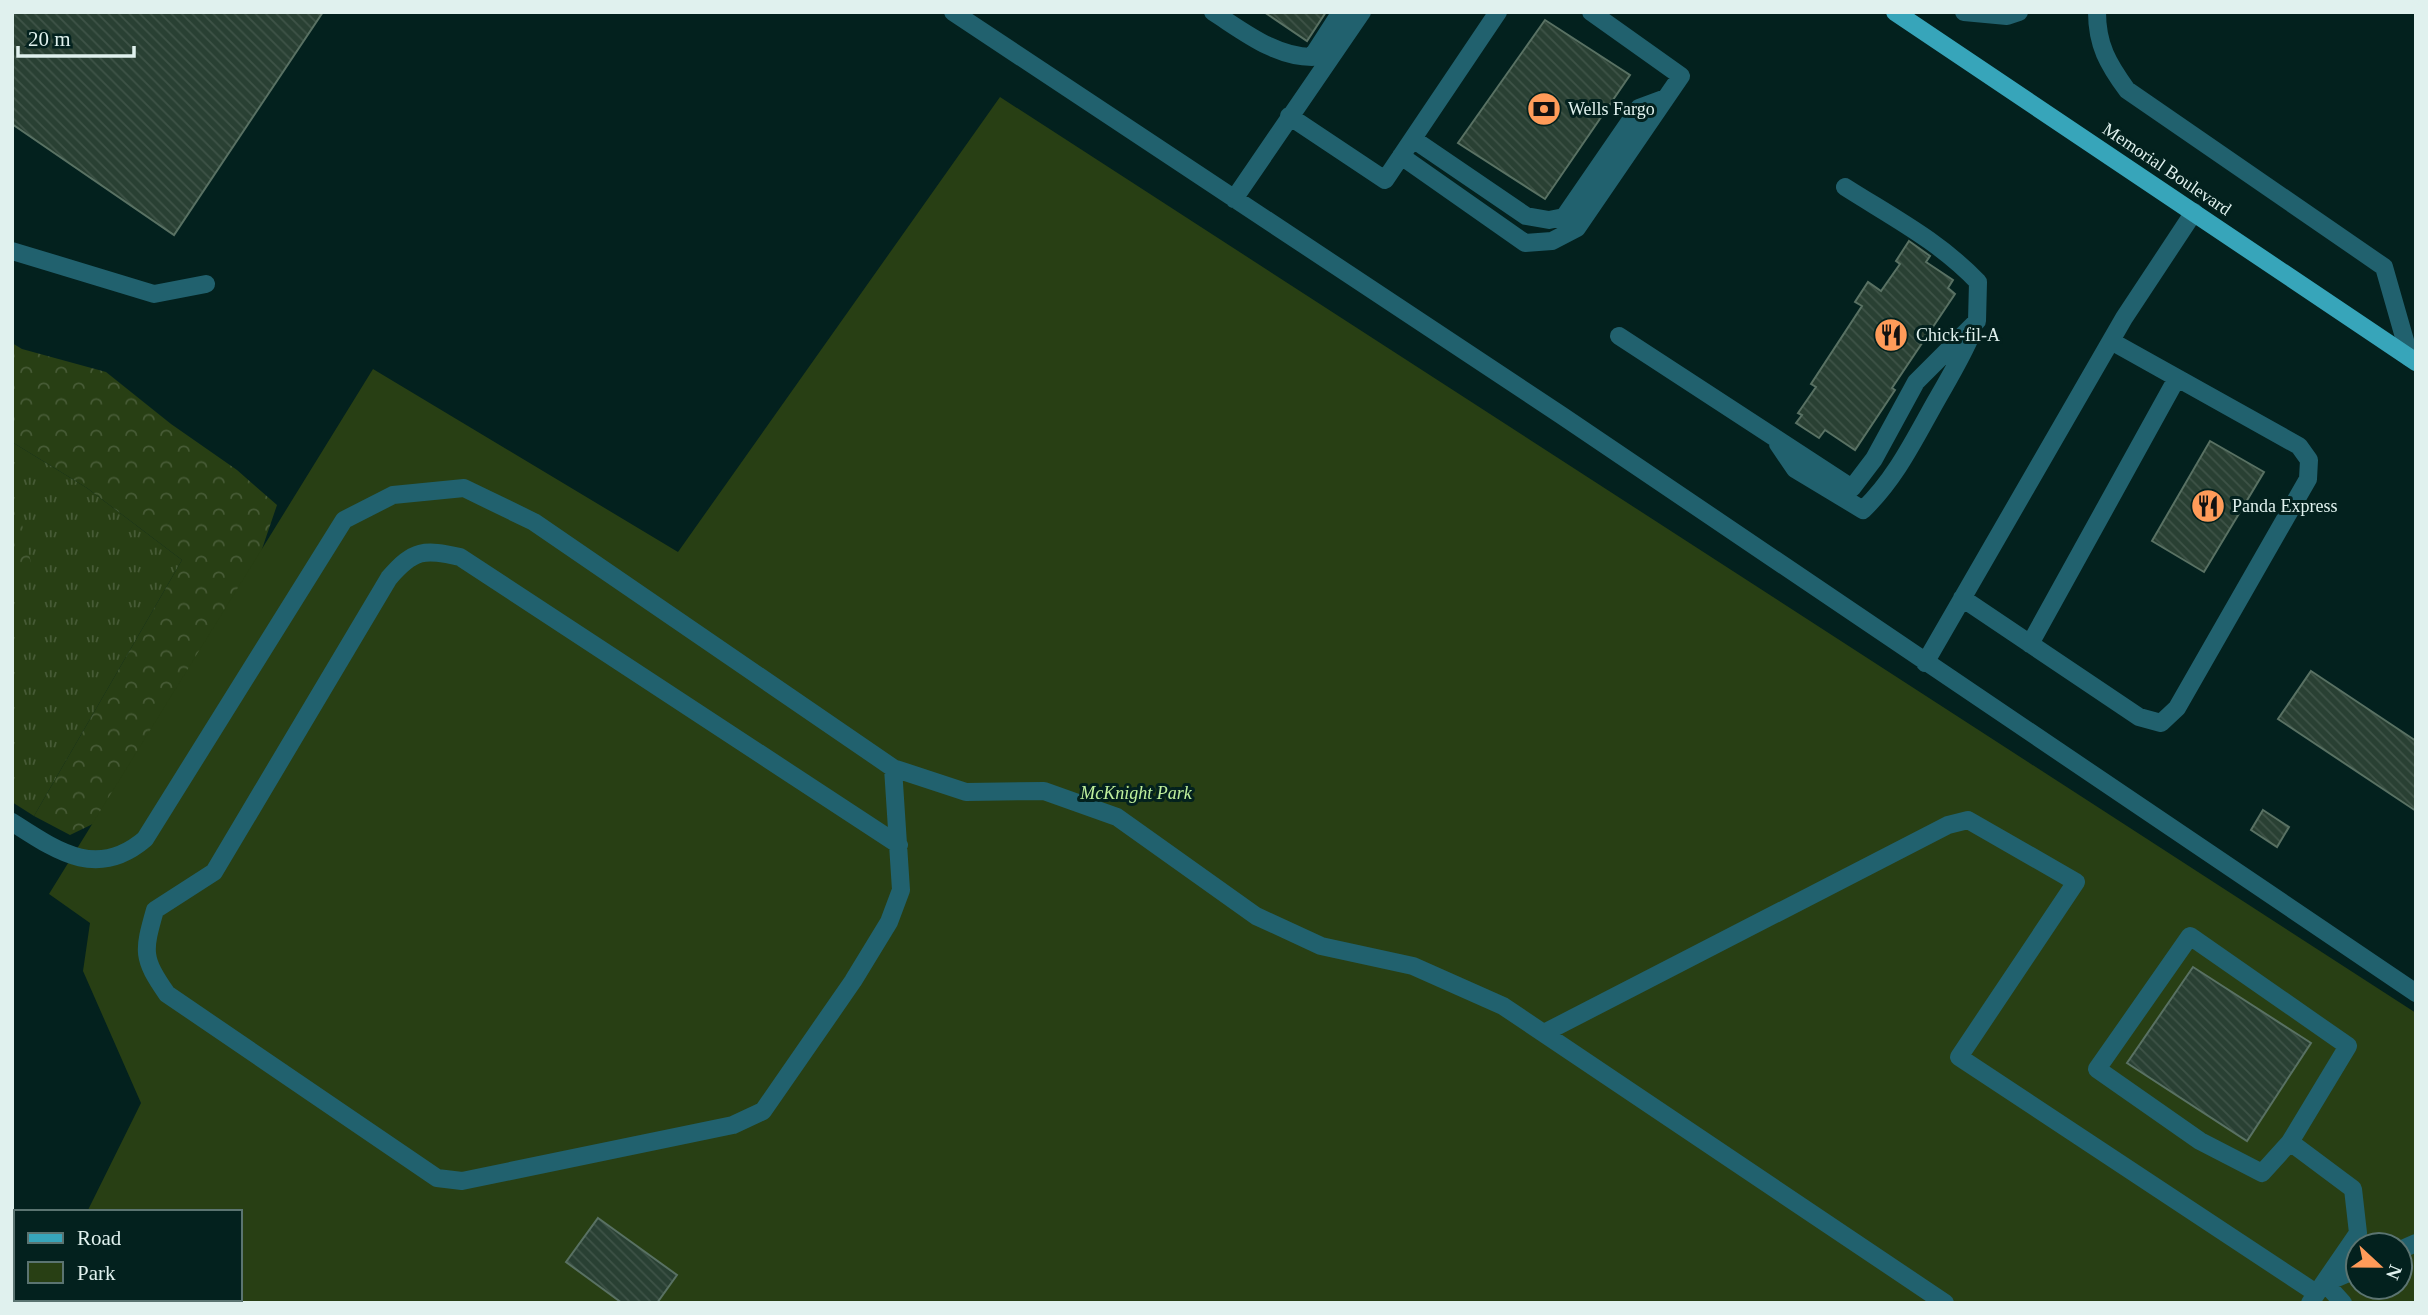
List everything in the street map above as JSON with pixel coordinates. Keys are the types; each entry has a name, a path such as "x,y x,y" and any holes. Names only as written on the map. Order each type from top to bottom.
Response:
{"main road":[{"name":"Memorial Boulevard","path":"1895,12 2413,360"}],"lane":[{"path":"953,12 1561,415 2416,993"},
{"path":"1213,12 1267,46 1295,57 1312,57 1341,12"},
{"path":"1234,199 1362,12"},
{"path":"1289,116 1385,180 1498,12"},
{"path":"1401,156 1525,243 1552,241 1577,228 1681,76 1591,12"},
{"path":"1964,12 2007,16 2019,12"},
{"path":"2097,12 2097,32 2105,61 2127,90 2384,267 2413,360"},
{"path":"1413,139 1526,216 1549,220 1564,217 1639,108 1666,97"},
{"path":"1772,436 1795,469 1863,510 1885,488 1910,450 1960,362 1976,321 1978,282 1955,257 1911,226 1845,187"},
{"path":"1925,663 2111,341 2194,212"},
{"path":"12,251 154,295 206,284"},
{"path":"1619,336 1852,488 1874,459 1916,382 1976,321"},
{"path":"1962,598 2139,717 2161,723 2177,708 2308,480 2309,460 2299,446 2111,341"},
{"path":"2030,644 2177,378"},
{"path":"12,822 55,849 72,856 115,858 132,850 145,839 344,520 393,495 464,488 534,522 893,768 966,792 1044,791 1117,817 1256,916 1321,946 1413,966 1503,1006 1945,1303"},
{"path":"893,768 899,845 901,890 888,922 853,981 763,1111 733,1125 462,1181 438,1178 167,994 148,967 146,942 155,910 214,872 389,578 406,559 428,550 460,558 899,845"},
{"path":"1544,1033 1948,825 1968,820 2076,882 1958,1057 2317,1293 2343,1303"},
{"path":"2190,936 2348,1046 2290,1142 2262,1173 2200,1141 2097,1069 2190,936"},
{"path":"2290,1142 2353,1189 2358,1233 2317,1293"},
{"path":"2317,1293 2344,1277"}],"green space":[{"name":"McKnight Park","path":"1000,97 2416,1013 2416,1303 42,1303 242,1301 242,1210 88,1210 141,1103 83,971 90,923 49,894 373,369 678,552"},
{"path":"12,343 22,349 106,372 171,424 237,470 277,505 244,602 130,806 70,835 34,816 182,560 87,488 12,442"},
{"path":"12,442 87,488 182,560 34,816 12,802"},
{"path":"12,501 17,503 33,571 12,573"}],"building":[{"path":"12,12 323,12 174,235 12,124"},
{"path":"1264,12 1326,12 1307,41"},
{"name":"Wells Fargo","path":"1545,20 1630,75 1545,199 1458,143"},
{"path":"1909,241 1930,256 1926,262 1953,280 1948,288 1955,294 1892,388 1895,390 1855,450 1825,430 1819,438 1796,423 1802,415 1798,413 1816,387 1811,384 1862,306 1855,302 1868,282 1881,291 1900,264 1896,261"},
{"name":"Panda Express","path":"2210,441 2264,472 2204,572 2152,541"},
{"path":"2311,671 2416,741 2416,811 2278,719"},
{"path":"2263,810 2289,827 2277,847 2251,830"},
{"path":"2193,967 2311,1043 2247,1141 2127,1063"},
{"path":"598,1218 677,1275 657,1303 622,1303 566,1262"}],"place":[{"name":"Wells Fargo","path":"1544,109"},
{"name":"Chick-fil-A","path":"1891,335"},
{"name":"Panda Express","path":"2208,506"}]}
